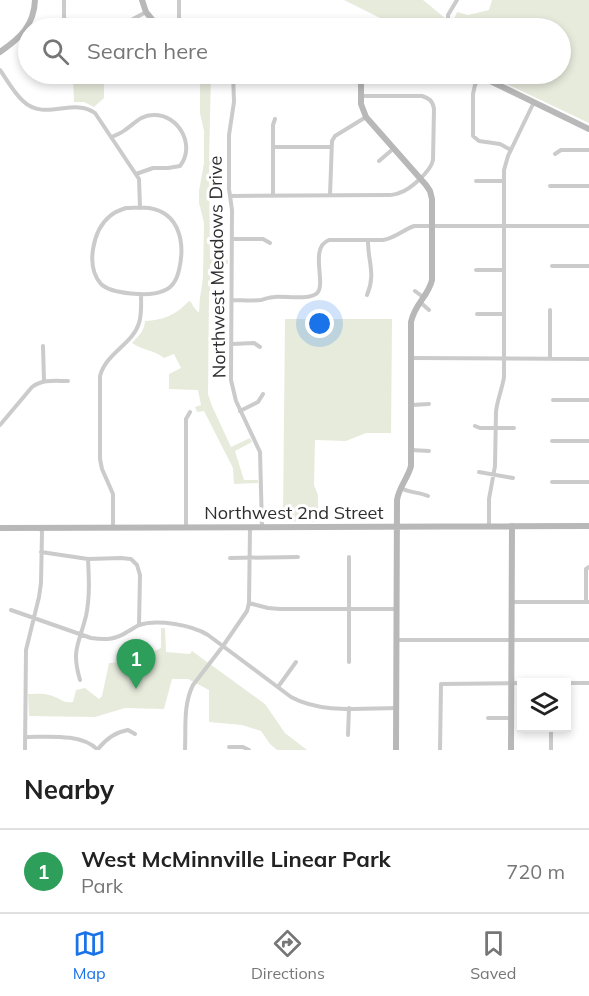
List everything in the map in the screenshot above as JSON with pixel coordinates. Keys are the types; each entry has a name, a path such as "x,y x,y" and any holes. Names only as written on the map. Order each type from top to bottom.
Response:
{"main road":[{"path":"31,18 33,0"},
{"path":"142,0 151,18"},
{"path":"0,52 18,38"},
{"path":"361,84 361,104 366,117 420,178 430,191 432,199 432,280 411,322 410,471 397,500 396,750"},
{"path":"498,84 589,129"},
{"path":"511,750 512,526"},
{"name":"Northwest 2nd Street","path":"0,528 589,526"}],"street":[{"path":"64,0 64,18"},
{"path":"178,18 179,0"},
{"path":"448,18 457,0"},
{"path":"135,18 146,12"},
{"path":"0,70 21,100 28,105 51,111 87,108 97,116 136,174 140,183 140,208"},
{"name":"Northwest Meadows Drive","path":"233,84 234,102 229,135 229,189 232,210 232,386 240,411 260,452 262,527"},
{"path":"476,84 473,94 473,136 480,141 500,144 511,150"},
{"path":"230,196 389,195 399,194 407,189 432,166 434,109 432,102 422,96 361,96"},
{"path":"489,526 489,492 495,475 497,404 503,383 504,170 534,102"},
{"path":"112,137 142,117 154,115 167,118 180,129 185,139 186,151 180,166 153,168 136,174"},
{"path":"330,195 332,141 335,136 366,117"},
{"path":"273,196 273,125 275,119"},
{"path":"273,147 331,147"},
{"path":"379,161 394,148"},
{"path":"555,154 561,150 589,150"},
{"path":"476,181 503,181"},
{"path":"550,186 589,186"},
{"path":"126,208 150,208 169,218 177,226 182,244 176,280 170,287 158,293 141,294 113,291 102,285 93,259 96,240 105,220 117,211 126,208"},
{"path":"232,300 310,297 316,294 320,286 318,262 324,242 329,240 391,239 414,226 589,226"},
{"path":"232,238 263,239 270,243"},
{"path":"367,296 372,273 368,257 368,241"},
{"path":"552,266 589,266"},
{"path":"476,270 504,270"},
{"path":"415,291 429,310"},
{"path":"113,527 113,494 100,459 100,376 109,358 137,328 141,315 141,294"},
{"path":"550,310 550,359"},
{"path":"477,314 504,314"},
{"path":"232,344 254,343 260,347"},
{"path":"43,346 44,381"},
{"path":"411,358 589,359"},
{"path":"0,425 32,387 44,381 68,381"},
{"path":"240,411 258,402 263,394"},
{"path":"553,400 589,400"},
{"path":"411,405 429,405"},
{"path":"186,527 186,419 190,412"},
{"path":"475,426 514,428"},
{"path":"552,441 589,441"},
{"path":"411,450 429,451"},
{"path":"478,472 513,478"},
{"path":"552,482 589,482"},
{"path":"401,487 409,492 428,496"},
{"path":"186,750 186,708 189,693 243,618 249,603 250,527"},
{"path":"25,750 26,650 41,583 41,528"},
{"path":"41,552 88,559 126,558 134,561 140,575 140,625"},
{"path":"230,558 298,557"},
{"path":"349,557 349,662"},
{"path":"80,680 75,651 88,602 88,559"},
{"path":"512,602 588,602 586,569 589,567"},
{"path":"249,603 280,609 397,609"},
{"path":"10,610 91,638 107,640 121,636 140,625 162,623 188,626 202,631 291,697 310,705 397,708"},
{"path":"397,640 589,640"},
{"path":"278,687 296,662"},
{"path":"440,750 441,684 517,683"},
{"path":"571,683 589,683"},
{"path":"348,735 349,708"},
{"path":"488,718 511,718"},
{"path":"25,737 79,739 98,749 114,734 128,730 135,734"},
{"path":"551,732 551,750"},
{"path":"229,747 243,747 249,750"}],"shaded area":[{"path":"344,0 423,0 445,18 380,18"},
{"path":"492,0 589,0 589,123 507,84 571,84 571,18 454,18 457,12 468,15 489,10"},
{"path":"73,84 104,84 104,98 94,107 84,102 74,102"},
{"path":"200,84 211,84 209,161 224,161 224,164 209,165 210,259 228,260 228,264 210,264 208,394 231,447 250,438 252,442 235,451 244,480 258,480 258,483 234,484 233,468 204,411 197,412 195,407 201,405 198,390 169,389 169,374 181,368 174,354 164,358 132,343 142,331 145,321 169,316 189,301 199,312 203,278 204,223 199,203 204,163 204,131 200,113"},
{"path":"285,319 392,319 391,433 366,433 346,441 315,440 314,485 318,495 318,522 283,521"},
{"path":"161,628 165,628 166,652 190,654 192,651 265,704 285,733 307,750 277,750 261,731 242,725 209,722 209,690 188,679 172,679 164,709 125,708 95,717 29,716 28,694 47,694 66,702 73,702 76,690 85,688 99,699 102,696 109,663 135,661 161,648"}],"place":[{"name":"West McMinnville Linear Park","path":"136,689"}]}
